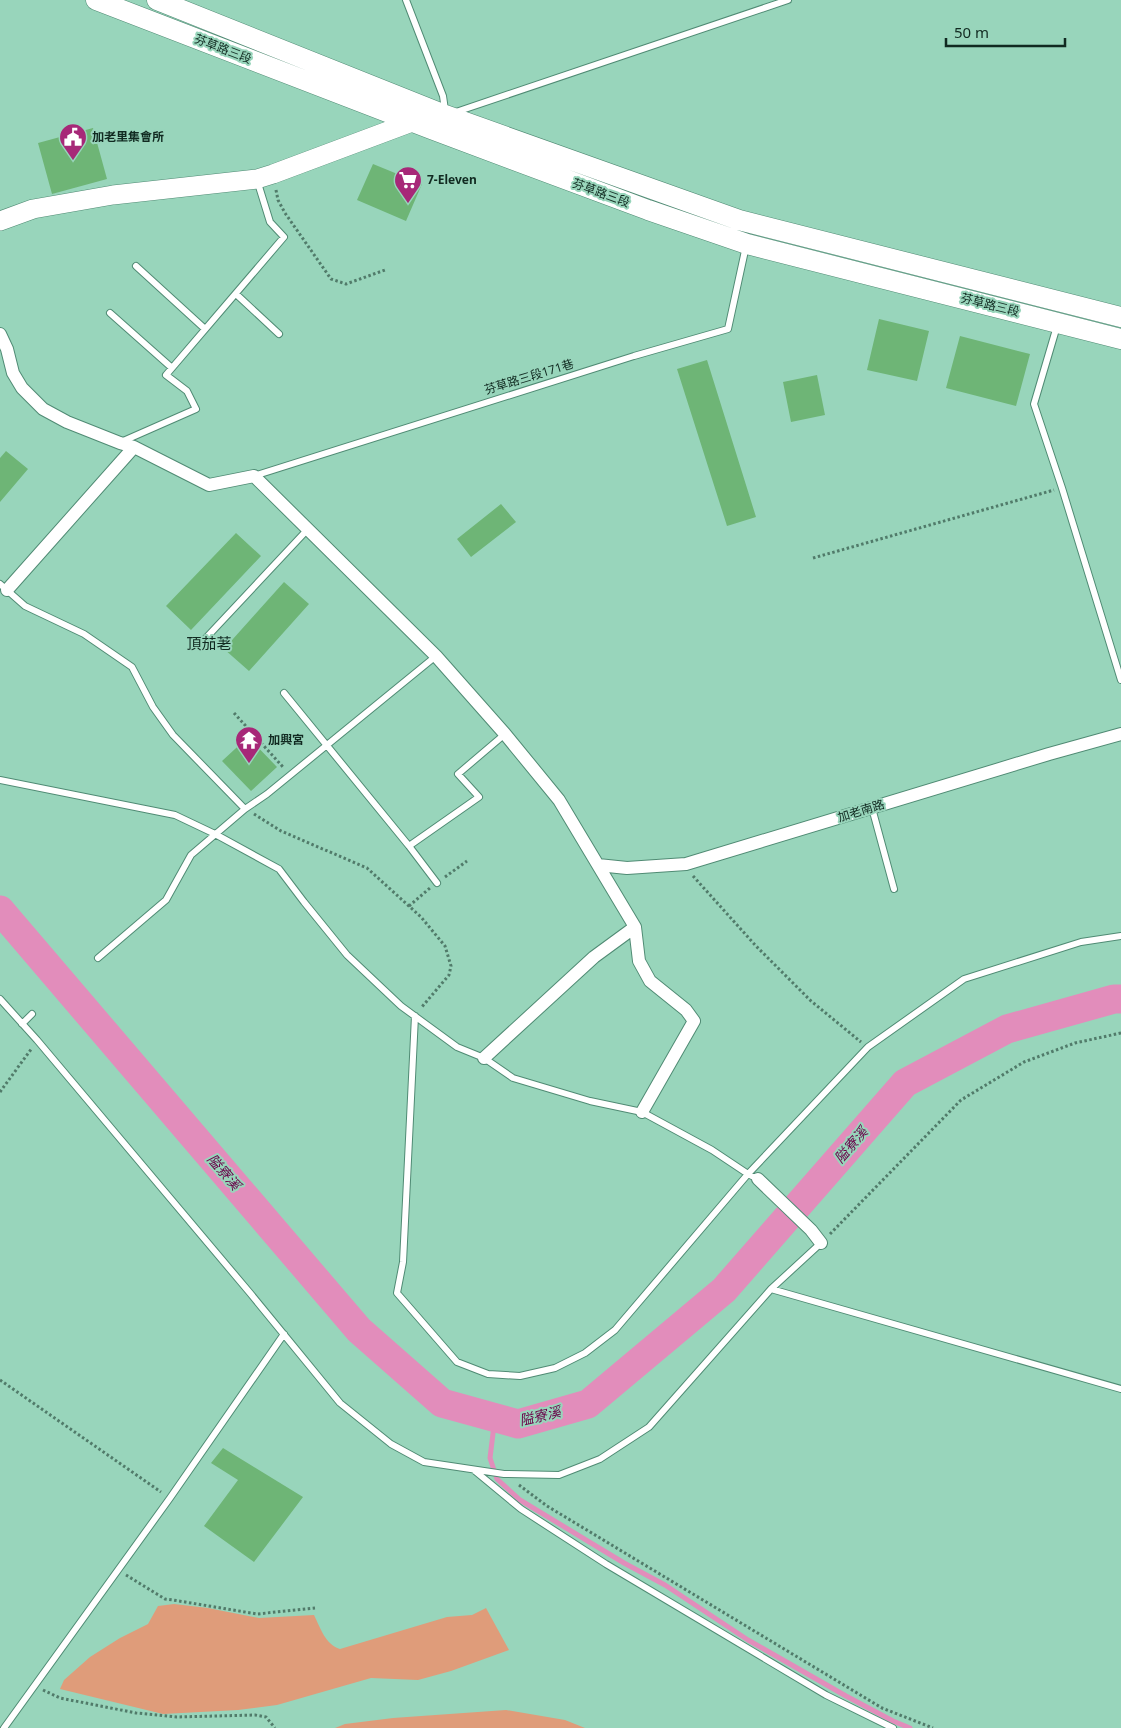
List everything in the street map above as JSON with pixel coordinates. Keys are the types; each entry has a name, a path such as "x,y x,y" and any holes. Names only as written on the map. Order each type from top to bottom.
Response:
{"main road":[{"name":"芬草路三段","path":"96,0 412,122 648,210 747,244 1121,339"},
{"name":"芬草路三段","path":"157,0 445,115 739,220 1121,317"}],"street":[{"path":"0,221 33,209 113,196 265,176 412,122 445,115"},
{"path":"0,334 4,352 13,373 22,388 43,409 67,422 134,447 209,485 254,476 436,656 505,734 559,800 635,927 639,961 650,981 686,1010 694,1021 642,1112"},
{"path":"4,587 134,447"},
{"name":"加老南路","path":"598,865 627,868 686,864 1121,734"},
{"path":"484,1058 594,957 635,927"},
{"path":"753,1177 811,1230 821,1243"}],"lane":[{"path":"406,0 443,96 445,115 788,0"},
{"path":"120,443 196,409 187,391 166,375 284,237 270,222 265,176"},
{"name":"芬草路三段171巷","path":"254,476 634,356 728,329 747,244"},
{"path":"136,266 205,329"},
{"path":"236,294 279,334"},
{"path":"110,313 172,368"},
{"path":"1058,323 1034,404 1121,680"},
{"path":"205,639 308,529"},
{"path":"4,587 25,606 84,634 132,667 154,707 173,734 245,809"},
{"path":"98,958 166,900 191,855 245,809 267,794 436,656"},
{"path":"284,693 437,883"},
{"path":"409,846 479,797 458,774 505,734"},
{"path":"0,780 175,815 215,834 279,870 347,955 401,1006 457,1047 484,1058 513,1078 590,1101 642,1112 712,1150 753,1177"},
{"path":"872,808 894,889"},
{"path":"415,1016 404,1262 397,1293 457,1362 488,1374 520,1376 555,1368 585,1353 615,1330 868,1047 964,979 1081,942 1121,936"},
{"path":"0,999 37,1040 340,1403 391,1444 424,1462 504,1474 559,1475 600,1458 649,1427 771,1289 821,1243"},
{"path":"22,1024 32,1014"},
{"path":"771,1289 1121,1389"},
{"path":"4,1728 170,1498 284,1334"},
{"path":"474,1470 521,1509 606,1564 826,1695 894,1728"}],"path":[{"path":"265,176 285,213 331,279 346,284 385,270"},
{"path":"813,558 1062,488"},
{"path":"234,713 290,775"},
{"path":"245,809 281,831 367,868 410,906 445,946 451,966 450,975 415,1016"},
{"path":"686,864 692,874 756,946 811,1000 868,1047"},
{"path":"821,1243 961,1100 1024,1062 1075,1043 1121,1033"},
{"path":"0,1092 37,1040"},
{"path":"0,1380 170,1498"},
{"path":"504,1474 547,1506 882,1708 933,1728"},
{"path":"118,1569 165,1599 257,1614 315,1608"},
{"path":"35,1686 60,1698 136,1713 176,1718 255,1715 266,1717 275,1728"}],"shaded area":[{"path":"174,1604 208,1608 259,1618 314,1615 327,1640 340,1649 447,1617 472,1615 486,1608 509,1650 451,1671 418,1680 371,1678 277,1705 238,1710 163,1714 60,1689 64,1680 90,1657 120,1638 148,1624 158,1606"},
{"path":"506,1710 565,1720 585,1728 335,1728 345,1724 393,1718"}],"building":[{"name":"加老里集會所","path":"93,128 107,179 52,194 38,143"},
{"path":"373,164 422,184 406,221 357,200"},
{"path":"879,319 929,331 917,381 867,370"},
{"path":"960,336 1030,354 1016,406 946,388"},
{"path":"707,360 756,517 727,526 677,369"},
{"path":"817,375 825,415 791,422 783,382"},
{"path":"6,451 28,469 0,502 0,458"},
{"path":"501,504 516,522 471,557 457,539"},
{"path":"236,533 261,556 191,630 166,606"},
{"path":"284,582 309,604 249,671 224,649"},
{"name":"加興宮","path":"248,737 277,767 251,791 222,761"},
{"path":"223,1448 303,1497 254,1562 204,1526 238,1480 211,1463"}],"waterway":[{"name":"隘寮溪","path":"0,910 359,1330 442,1403 518,1424 588,1404 724,1290 905,1083 1007,1029 1114,999 1121,999"},
{"path":"495,1417 490,1458 497,1479 520,1500 624,1563 665,1585 748,1640 846,1696 910,1728"}],"place":[{"name":"加老里集會所","path":"73,161"},
{"name":"7-Eleven","path":"408,204"},
{"name":"加興宮","path":"249,764"}],"district":[{"name":"頂茄荖","path":"209,644"}]}
